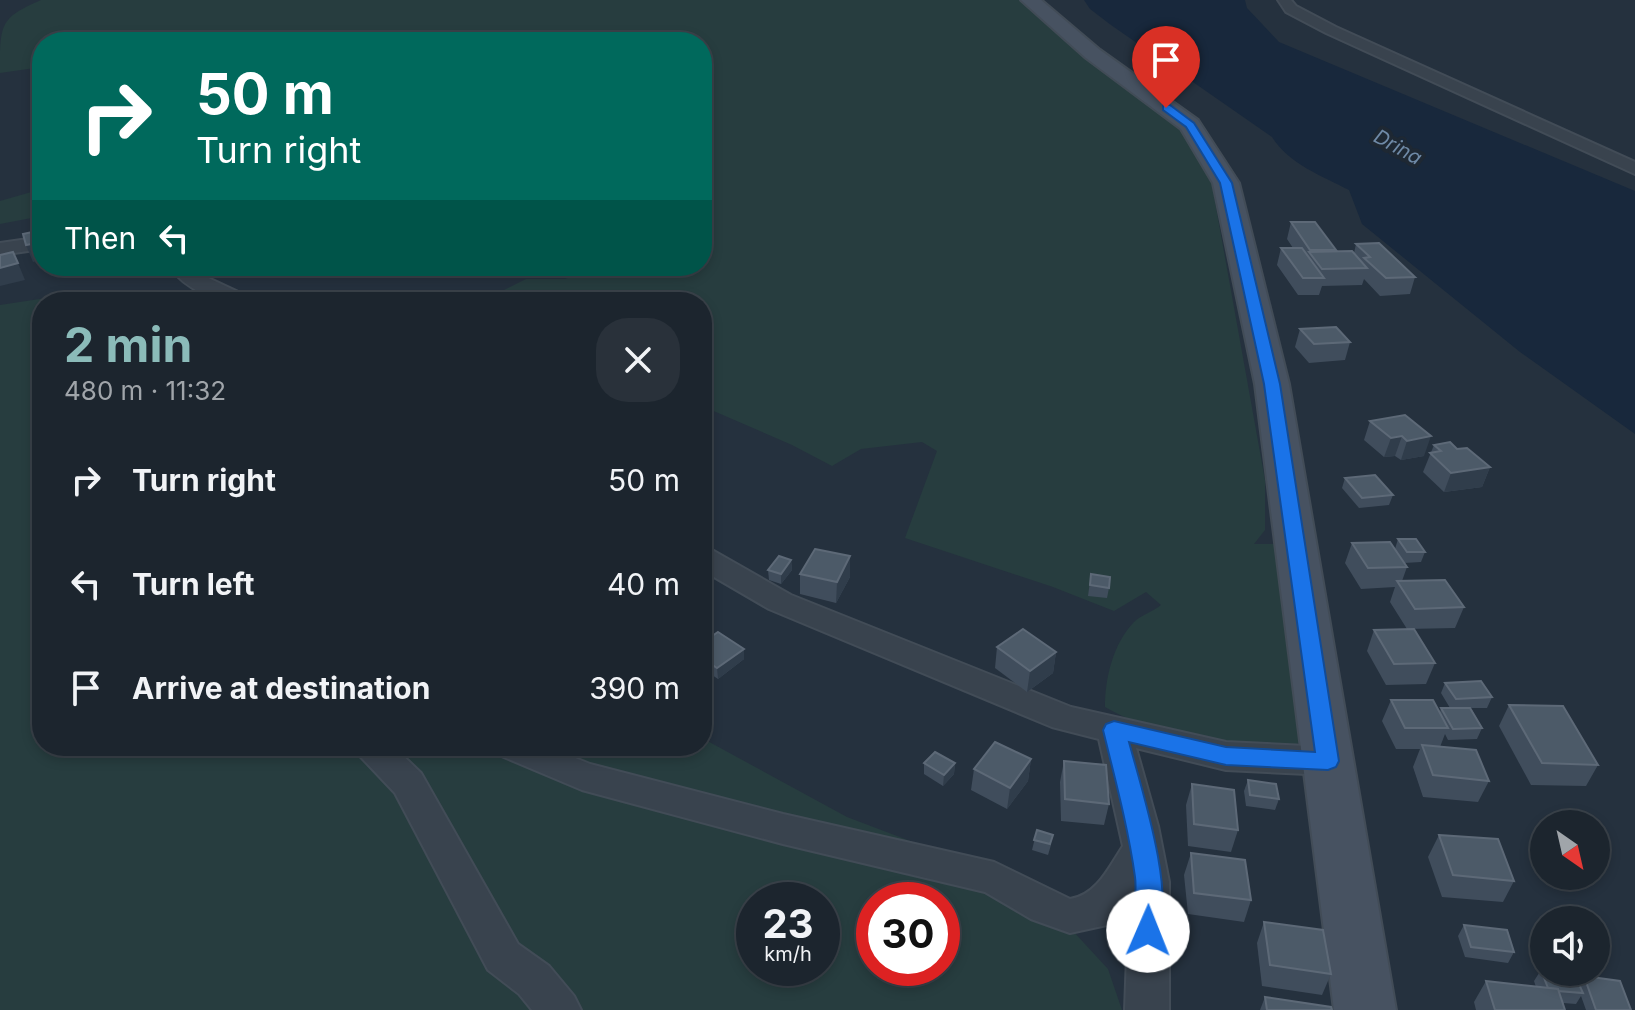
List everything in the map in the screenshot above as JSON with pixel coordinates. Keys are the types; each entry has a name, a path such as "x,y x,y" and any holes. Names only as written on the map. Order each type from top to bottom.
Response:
{"street":[{"path":"1030,0 1093,54 1190,125 1226,183 1272,384 1365,1010"},
{"path":"1284,0 1291,9 1331,30 1635,169"},
{"path":"0,249 32,244"},
{"path":"190,276 220,292"},
{"path":"712,563 780,602 1064,718 1226,756 1328,761"},
{"path":"1114,730 1149,882 1147,1010"},
{"path":"381,756 408,783 503,957 534,980 559,1010"},
{"path":"535,756 582,776 783,829 994,878 1045,907 1070,916 1093,913 1107,901 1143,849"}],"green space":[{"path":"41,0 1021,0 1182,127 1212,185 1265,480 1265,530 1254,544 1282,544 1301,741 1286,752 1217,743 1146,725 1105,707 1109,673 1121,640 1134,622 1161,605 1146,592 1114,611 1053,587 905,538 937,451 922,442 861,449 832,466 712,410 712,292 500,292 526,279 712,276 712,32 32,32 32,68 0,73 2,33 5,24 17,12"},
{"path":"32,192 32,218 0,224 0,201"},
{"path":"32,300 32,756 712,756 712,743 847,817 955,858 1072,930 1108,969 1122,1010 0,1010 0,305"}],"water":[{"name":"Drina","path":"1084,0 1245,0 1247,8 1279,42 1635,191 1635,434 1520,352 1362,224 1349,190 1287,155 1272,137 1111,25 1090,9"}],"building":[{"path":"1291,222 1315,222 1336,250 1310,250"},
{"path":"32,232 32,244 26,245 23,234"},
{"path":"1379,243 1415,277 1386,278 1364,258 1370,257 1356,244"},
{"path":"1281,248 1302,248 1324,278 1303,278"},
{"path":"1352,251 1367,268 1322,269 1309,252"},
{"path":"13,252 18,263 0,268 0,255"},
{"path":"1336,327 1350,342 1314,344 1300,329"},
{"path":"1405,415 1431,436 1407,441 1402,436 1391,438 1370,421"},
{"path":"1450,442 1457,449 1467,448 1490,467 1451,473 1430,453 1441,451 1434,445"},
{"path":"1375,475 1393,495 1362,498 1345,478"},
{"path":"1398,539 1416,539 1425,552 1407,552"},
{"path":"1390,542 1407,567 1368,568 1352,543"},
{"path":"815,549 850,556 837,582 800,574"},
{"path":"779,556 791,560 781,574 768,570"},
{"path":"1091,574 1110,577 1109,588 1090,585"},
{"path":"1445,580 1464,607 1415,609 1397,581"},
{"path":"1023,629 1056,652 1030,671 997,647"},
{"path":"1414,629 1435,663 1394,664 1374,630"},
{"path":"718,632 744,649 717,668 712,665 712,636"},
{"path":"1481,681 1492,697 1456,699 1445,683"},
{"path":"1391,700 1433,700 1448,728 1405,728"},
{"path":"1509,705 1563,706 1598,765 1542,763"},
{"path":"1441,708 1470,708 1482,728 1453,729"},
{"path":"995,742 1031,759 1010,788 974,769"},
{"path":"1422,745 1476,750 1489,781 1433,775"},
{"path":"935,752 955,763 944,775 924,763"},
{"path":"1064,761 1106,765 1109,804 1065,799"},
{"path":"1248,780 1276,784 1279,799 1250,795"},
{"path":"1192,784 1234,790 1238,830 1194,824"},
{"path":"1037,830 1053,835 1050,844 1034,840"},
{"path":"1439,835 1498,839 1514,881 1453,875"},
{"path":"1191,853 1245,860 1251,900 1194,893"},
{"path":"1264,922 1323,930 1331,974 1270,965"},
{"path":"1464,925 1507,930 1514,952 1471,947"},
{"path":"1610,980 1620,981 1631,1010 1596,1010 1588,986 1610,986"},
{"path":"1486,981 1558,989 1565,1010 1495,1010"},
{"path":"1580,986 1583,993 1558,991 1548,988"},
{"path":"1265,997 1331,1007 1332,1010 1267,1010"}],"route":[{"path":"1148,931 1149,882 1139,826 1114,730 1226,756 1328,761 1272,384 1226,183 1190,125 1166,108"}]}
